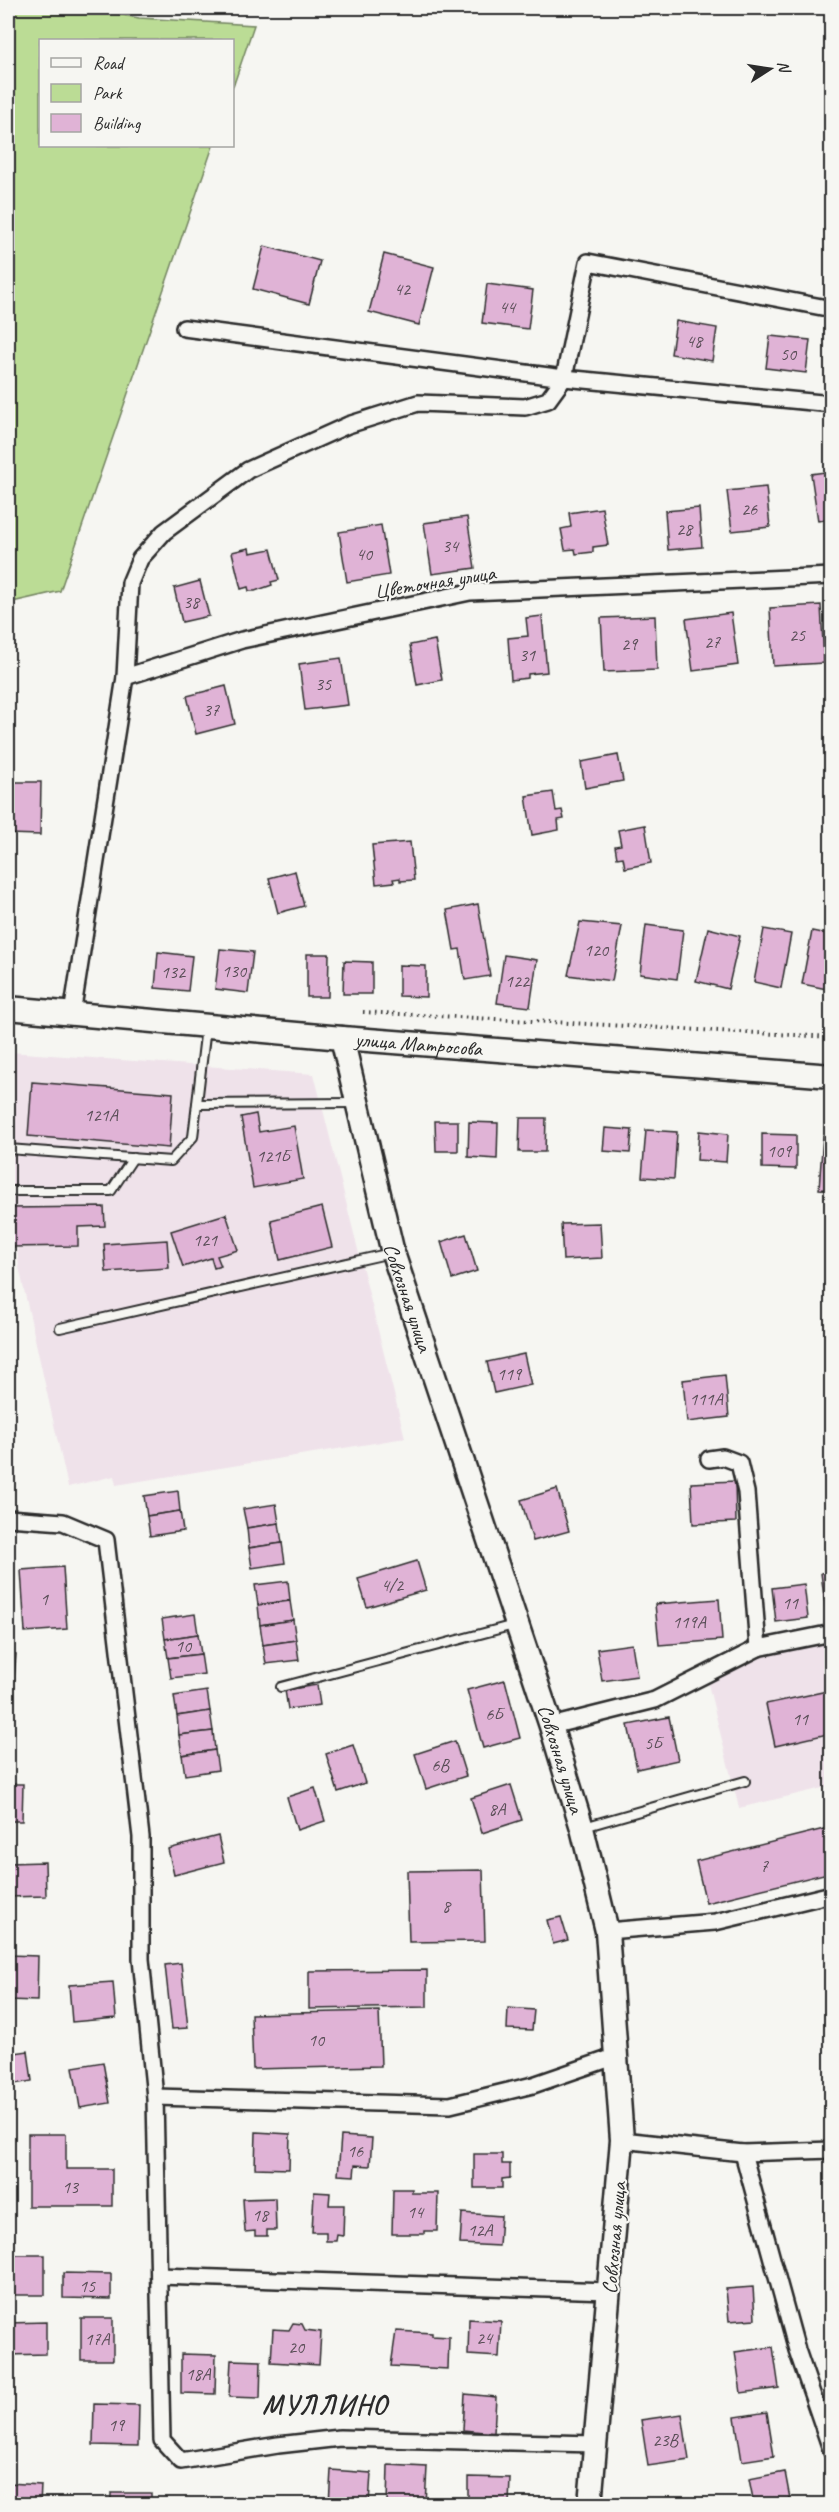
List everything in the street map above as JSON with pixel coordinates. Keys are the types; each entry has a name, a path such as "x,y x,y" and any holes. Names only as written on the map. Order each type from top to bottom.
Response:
{"street":[{"path":"72,1014 125,677 130,583 140,559 164,532 248,470 348,425 418,402 525,407 548,400 564,378 588,262 831,309"},
{"path":"184,328 564,378 831,404"},
{"name":"Цветочная улица","path":"125,677 242,640 471,592 831,576"},
{"name":"улица Матросова","path":"8,1008 342,1038 831,1076"},
{"name":"Совхозная улица","path":"342,1038 393,1253 551,1726 582,1828 607,1931 622,2140 590,2505"},
{"path":"709,1459 723,1457 739,1463 746,1492 758,1648"},
{"path":"8,1518 63,1522 106,1540 141,1837 141,1959 154,2097 162,2440 181,2461 278,2445 340,2438 595,2444"},
{"path":"551,1726 655,1700 758,1648 831,1633"},
{"path":"607,1931 715,1922 831,1894"},
{"path":"154,2097 450,2105 533,2085 617,2056"},
{"path":"622,2140 743,2153 831,2150"},
{"path":"743,2153 797,2350 831,2452"},
{"path":"159,2276 609,2291"}],"lane":[{"path":"8,1149 171,1161 193,1137 207,1026"},
{"path":"197,1104 357,1103"},
{"path":"8,1191 111,1191 133,1158"},
{"path":"60,1328 393,1253"},
{"path":"281,1687 517,1624"},
{"path":"582,1828 745,1781"}],"path":[{"path":"363,1012 831,1037"}],"shaded area":[{"path":"9,1052 314,1074 405,1438 116,1485 114,1476 68,1487 19,1267 8,1172"},
{"path":"831,1640 831,1786 739,1808 704,1668"}],"green space":[{"path":"8,8 84,8 139,18 254,25 234,84 234,39 39,39 39,147 213,147 60,591 8,603"}],"building":[{"path":"264,246 320,261 309,304 253,289"},
{"path":"384,254 434,267 419,325 369,312"},
{"path":"487,284 533,290 528,329 482,323"},
{"path":"676,321 717,328 712,361 671,354"},
{"path":"770,336 810,340 806,373 766,368"},
{"path":"832,471 832,519 818,521 811,474"},
{"path":"766,487 770,527 732,531 727,491"},
{"path":"602,508 608,545 593,547 593,552 576,554 575,549 565,550 561,529 571,527 569,513"},
{"path":"699,508 702,547 668,550 665,511"},
{"path":"467,517 475,568 432,574 424,523"},
{"path":"381,525 389,575 347,582 339,532"},
{"path":"249,548 250,553 271,549 279,580 255,591 249,591 248,587 241,589 232,552"},
{"path":"200,581 209,616 182,622 174,588"},
{"path":"821,605 824,663 773,666 770,608"},
{"path":"731,613 738,665 693,671 686,619"},
{"path":"542,616 547,672 528,674 528,678 511,680 508,638 528,636 526,618"},
{"path":"655,616 657,670 604,672 601,618"},
{"path":"435,640 442,680 417,685 410,645"},
{"path":"341,658 348,705 305,710 299,664"},
{"path":"226,686 235,724 196,734 187,696"},
{"path":"618,755 623,781 585,788 581,762"},
{"path":"8,782 41,782 40,835 8,834"},
{"path":"553,792 556,811 562,810 564,819 558,820 559,830 532,835 526,796"},
{"path":"645,825 651,863 625,868 623,857 617,858 615,846 621,845 618,830"},
{"path":"410,842 414,880 400,881 400,878 393,879 394,882 376,884 372,845"},
{"path":"295,871 304,906 278,913 269,878"},
{"path":"478,904 490,976 465,980 460,949 454,950 447,910"},
{"path":"580,922 622,926 612,981 568,975"},
{"path":"646,925 683,930 677,979 640,974"},
{"path":"708,928 740,936 728,989 696,981"},
{"path":"764,929 791,934 781,988 754,982"},
{"path":"812,931 832,935 832,990 802,984"},
{"path":"220,949 253,952 248,993 215,989"},
{"path":"158,952 192,956 188,991 155,988"},
{"path":"307,954 329,954 328,997 307,997"},
{"path":"504,955 537,960 530,1007 497,1003"},
{"path":"344,961 372,962 372,994 343,994"},
{"path":"399,965 426,966 426,997 399,996"},
{"path":"32,1082 173,1093 169,1148 28,1136"},
{"path":"256,1114 259,1132 294,1126 303,1179 253,1188 241,1117"},
{"path":"520,1118 546,1118 545,1152 519,1152"},
{"path":"435,1121 458,1121 458,1151 436,1151"},
{"path":"469,1122 498,1123 497,1159 468,1157"},
{"path":"605,1128 632,1130 630,1153 603,1151"},
{"path":"646,1130 677,1132 674,1179 642,1177"},
{"path":"699,1131 728,1134 726,1162 697,1160"},
{"path":"762,1134 796,1135 796,1169 762,1168"},
{"path":"823,1135 832,1136 832,1190 819,1189"},
{"path":"104,1207 105,1226 78,1227 78,1246 8,1247 8,1208"},
{"path":"322,1207 332,1247 280,1260 271,1220"},
{"path":"226,1214 238,1250 217,1256 221,1266 214,1268 211,1258 183,1267 171,1231"},
{"path":"600,1223 602,1258 563,1260 561,1224"},
{"path":"466,1234 477,1271 452,1279 441,1242"},
{"path":"167,1240 169,1268 106,1272 104,1244"},
{"path":"524,1354 531,1385 494,1393 487,1362"},
{"path":"725,1375 729,1417 687,1422 683,1380"},
{"path":"735,1481 736,1522 693,1524 691,1483"},
{"path":"557,1489 569,1531 533,1541 521,1500"},
{"path":"178,1491 180,1511 147,1516 144,1496"},
{"path":"276,1504 279,1523 247,1528 243,1509"},
{"path":"180,1511 183,1531 150,1536 147,1516"},
{"path":"279,1523 282,1543 249,1548 247,1528"},
{"path":"282,1543 285,1563 252,1568 249,1548"},
{"path":"417,1561 426,1590 367,1607 358,1579"},
{"path":"63,1567 67,1629 25,1632 21,1570"},
{"path":"832,1572 832,1612 826,1612 821,1573"},
{"path":"288,1581 290,1600 258,1605 255,1585"},
{"path":"804,1584 808,1618 776,1622 772,1588"},
{"path":"719,1599 722,1640 659,1645 655,1604"},
{"path":"290,1601 293,1620 260,1625 258,1605"},
{"path":"195,1614 198,1634 165,1639 162,1619"},
{"path":"293,1620 296,1640 263,1645 260,1625"},
{"path":"198,1634 201,1654 168,1658 165,1639"},
{"path":"296,1640 299,1660 266,1664 263,1645"},
{"path":"632,1644 637,1676 602,1681 597,1649"},
{"path":"8,1653 16,1654 12,1705 8,1705"},
{"path":"201,1654 204,1674 171,1678 168,1658"},
{"path":"505,1680 520,1738 483,1748 467,1690"},
{"path":"317,1685 320,1705 288,1709 285,1690"},
{"path":"832,1690 832,1733 775,1746 766,1704"},
{"path":"207,1691 210,1711 177,1716 174,1696"},
{"path":"210,1711 213,1731 179,1735 177,1716"},
{"path":"669,1717 678,1760 637,1769 628,1725"},
{"path":"213,1731 215,1750 182,1755 179,1735"},
{"path":"455,1741 466,1776 426,1789 415,1754"},
{"path":"353,1745 365,1783 338,1792 326,1754"},
{"path":"215,1750 218,1770 185,1775 182,1755"},
{"path":"8,1784 23,1784 22,1821 8,1821"},
{"path":"511,1785 522,1820 482,1833 471,1798"},
{"path":"315,1788 325,1821 297,1830 287,1797"},
{"path":"832,1827 832,1872 706,1903 696,1861"},
{"path":"218,1836 224,1862 174,1875 168,1849"},
{"path":"45,1862 46,1896 8,1897 8,1863"},
{"path":"483,1870 485,1941 409,1942 407,1871"},
{"path":"561,1917 568,1940 553,1944 547,1920"},
{"path":"8,1955 38,1956 37,2001 8,2000"},
{"path":"181,1963 188,2028 172,2029 165,1965"},
{"path":"427,1970 427,2007 309,2009 309,1971"},
{"path":"113,1982 116,2018 72,2022 69,1985"},
{"path":"508,2008 534,2010 532,2030 507,2029"},
{"path":"379,2011 381,2066 253,2069 251,2014"},
{"path":"28,2051 32,2081 8,2085 8,2054"},
{"path":"103,2062 110,2103 80,2108 73,2067"},
{"path":"256,2132 290,2134 289,2169 255,2168"},
{"path":"28,2134 66,2134 66,2169 112,2169 112,2206 28,2206"},
{"path":"341,2136 372,2138 370,2166 355,2165 354,2176 338,2175"},
{"path":"474,2154 502,2154 502,2164 510,2164 510,2178 502,2179 502,2188 474,2188"},
{"path":"393,2189 412,2189 412,2193 438,2193 437,2231 424,2231 424,2234 392,2234"},
{"path":"314,2192 330,2193 329,2205 344,2205 343,2236 337,2235 336,2241 326,2241 326,2232 312,2232"},
{"path":"275,2198 276,2230 267,2230 267,2236 255,2236 255,2231 245,2232 243,2199"},
{"path":"462,2213 501,2216 499,2246 460,2244"},
{"path":"8,2255 45,2255 45,2295 8,2295"},
{"path":"828,2259 832,2259 832,2287"},
{"path":"63,2273 111,2274 111,2299 63,2298"},
{"path":"753,2287 755,2319 729,2321 726,2289"},
{"path":"81,2318 113,2318 113,2360 81,2360"},
{"path":"469,2319 501,2321 499,2357 468,2355"},
{"path":"46,2322 46,2354 8,2355 8,2323"},
{"path":"293,2323 302,2324 305,2330 321,2332 319,2365 271,2362 273,2329 289,2330"},
{"path":"396,2331 432,2333 432,2336 449,2337 448,2369 391,2366"},
{"path":"773,2347 779,2388 741,2393 735,2352"},
{"path":"181,2354 216,2355 215,2394 181,2393"},
{"path":"231,2360 261,2361 260,2398 229,2397"},
{"path":"465,2394 496,2397 494,2433 463,2430"},
{"path":"94,2404 139,2405 138,2446 93,2445"},
{"path":"767,2412 774,2456 742,2461 735,2417"},
{"path":"682,2414 689,2460 648,2466 641,2420"},
{"path":"388,2465 427,2467 425,2504 387,2504"},
{"path":"331,2470 371,2473 369,2504 329,2504"},
{"path":"785,2472 791,2504 754,2504 749,2479"},
{"path":"468,2477 510,2478 509,2504 468,2504"},
{"path":"8,2483 41,2485 40,2504 8,2504"},
{"path":"111,2493 151,2493 151,2504 111,2504"}],"district":[{"name":"МУЛЛИНО","path":"325,2405"}]}
